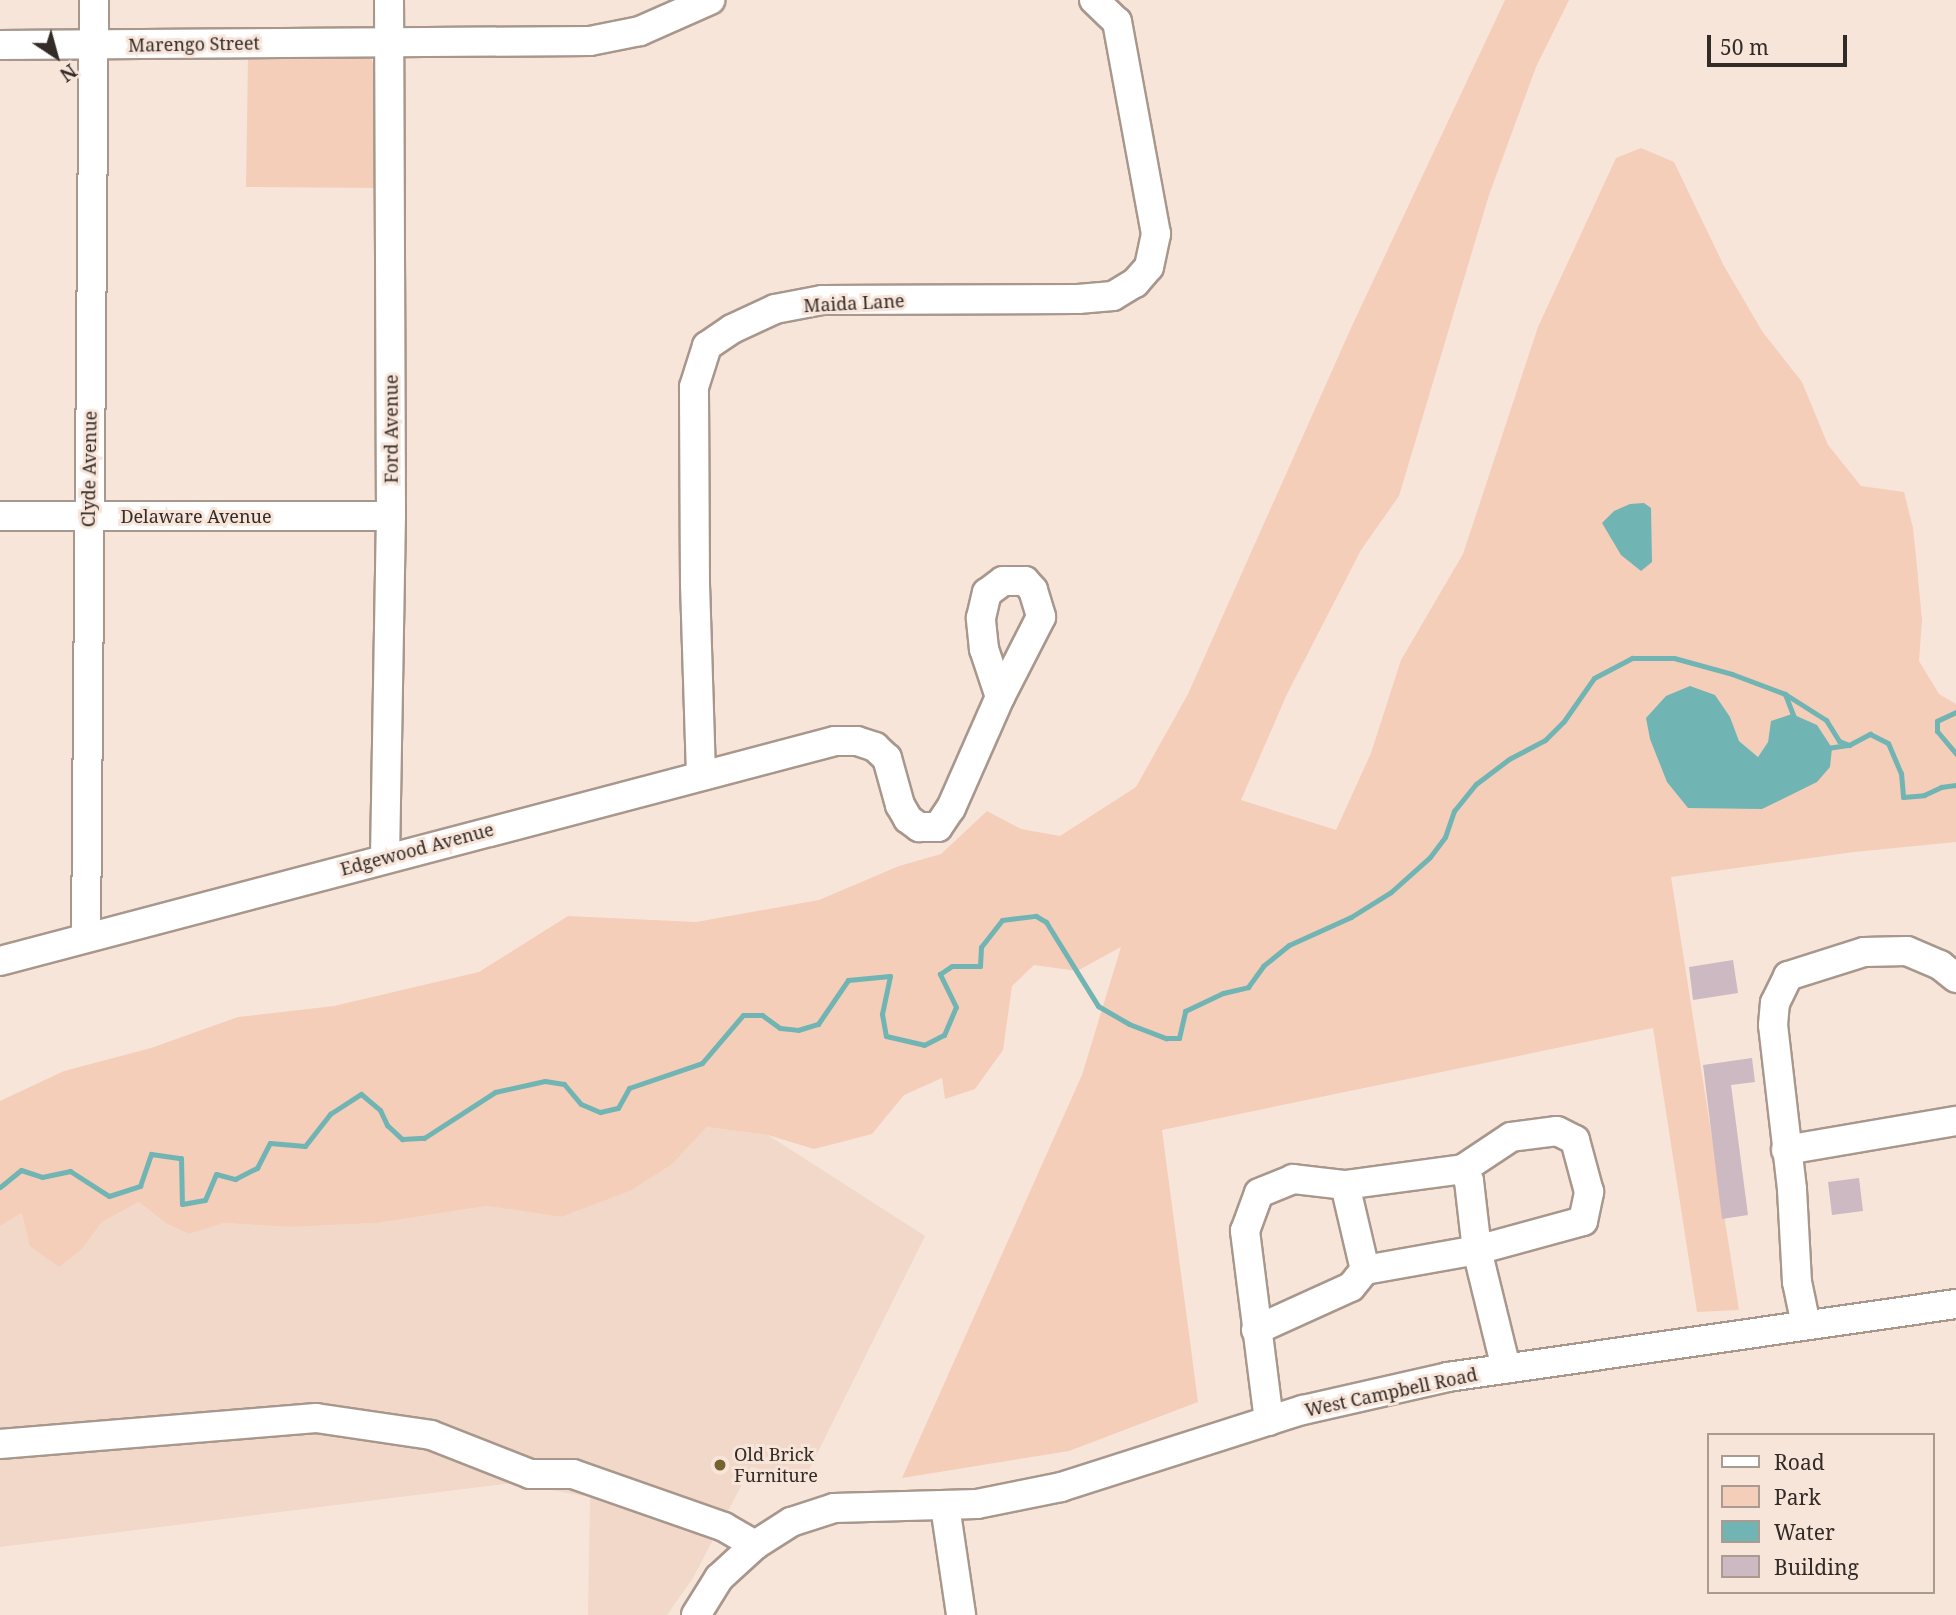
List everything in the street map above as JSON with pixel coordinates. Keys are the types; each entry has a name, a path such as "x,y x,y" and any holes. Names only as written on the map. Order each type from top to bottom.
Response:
{"street":[{"name":"Clyde Avenue","path":"86,937 94,0"},
{"name":"Ford Avenue","path":"385,858 391,516 389,0"},
{"path":"388,40 590,41 640,31 710,0"},
{"name":"Maida Lane","path":"701,775 695,584 694,387 708,346 732,329 775,309 822,300 1077,299 1113,296 1135,284 1149,267 1156,234 1117,22 1094,0"},
{"name":"Marengo Street","path":"0,45 94,46 388,40"},
{"name":"Delaware Avenue","path":"0,516 391,516"},
{"name":"Edgewood Avenue","path":"0,961 835,741 857,741 875,747 887,758 900,805 908,819 919,827 938,827 951,808 1000,697"},
{"path":"1806,1325 1797,1282 1773,1025 1775,1003 1788,976 1864,952 1907,951 1940,965 1956,978"},
{"path":"1786,1150 1956,1121"},
{"path":"1256,1330 1351,1287 1365,1270 1477,1250 1583,1222 1589,1192 1575,1140 1557,1131 1511,1137 1463,1169 1345,1185 1293,1179 1259,1193 1245,1231 1256,1330 1269,1421"},
{"path":"1463,1169 1469,1181 1477,1250 1506,1368"},
{"path":"1345,1185 1365,1270"},
{"name":"West Campbell Road","path":"695,1615 719,1578 755,1545 791,1522 834,1508 977,1504 1061,1487 1303,1410 1448,1377 1956,1304"},
{"path":"0,1444 316,1418 431,1435 530,1474 573,1474 724,1527 755,1545"},
{"path":"945,1506 961,1615"}],"shaded area":[{"path":"707,1127 768,1135 925,1236 804,1480 751,1467 693,1578 667,1615 588,1615 590,1497 512,1483 0,1547 0,1226 22,1213 82,1249 102,1222 139,1202 167,1224 189,1234 224,1223 289,1227 377,1223 488,1206 561,1217 630,1191 671,1165"}],"green space":[{"path":"1505,0 1569,0 1536,67 1489,195 1399,496 1361,550 1287,694 1241,800 1336,830 1371,753 1401,660 1463,554 1538,327 1616,158 1641,148 1674,162 1724,266 1762,331 1802,382 1828,445 1861,486 1904,492 1913,528 1922,620 1919,661 1939,694 1956,704 1956,842 1854,852 1671,877 1739,1310 1697,1312 1653,1028 1162,1130 1198,1402 1069,1451 902,1478 1082,1075 1121,947 1077,971 1034,965 1012,986 1003,1050 975,1089 945,1099 942,1078 904,1095 872,1134 814,1149 768,1135 707,1127 671,1165 630,1191 561,1217 487,1206 377,1223 289,1227 224,1223 189,1234 167,1224 139,1202 102,1222 82,1249 59,1267 30,1246 22,1213 0,1226 0,1101 64,1071 151,1048 238,1017 334,1006 479,972 568,916 696,922 819,900 899,866 941,854 987,811 1021,829 1060,836 1136,787 1188,694 1351,328","holes":["1730,717 1739,741 1758,757 1768,742 1771,721 1762,809 1735,807"]},
{"path":"248,57 370,58 380,73 379,188 246,187"}],"water":[{"path":"1644,503 1651,508 1652,562 1641,571 1621,555 1602,523 1614,511 1630,504"},
{"path":"1690,686 1715,695 1730,717 1739,741 1758,757 1768,742 1771,721 1792,714 1817,725 1832,748 1830,767 1817,782 1762,809 1688,808 1667,782 1650,739 1646,718 1666,696"}],"building":[{"path":"1733,960 1738,993 1693,1000 1689,967"},
{"path":"1752,1058 1755,1082 1731,1085 1748,1215 1722,1219 1703,1065"},
{"path":"1859,1178 1863,1211 1832,1215 1828,1182"}],"waterway":[{"path":"0,1187 21,1170 42,1177 70,1171 109,1196 140,1186 151,1154 181,1158 182,1204 205,1200 216,1174 235,1179 257,1168 270,1143 305,1146 330,1114 361,1094 380,1110 387,1125 402,1139 424,1138 495,1092 545,1081 564,1084 581,1104 600,1112 618,1108 629,1088 702,1063 743,1015 762,1015 780,1028 798,1030 818,1024 848,980 890,976 882,1014 886,1036 924,1045 944,1035 956,1007 940,974 952,966 980,966 981,947 1002,920 1036,916 1046,922 1098,1006 1129,1024 1166,1038 1179,1038 1185,1011 1223,993 1248,987 1263,966 1289,945 1351,917 1391,892 1430,857 1445,837 1454,811 1476,784 1509,759 1545,740 1564,721 1594,678 1632,658 1674,658 1732,674 1785,694 1826,720 1839,741 1849,745 1870,734 1888,743 1901,773 1903,797 1924,795 1941,787 1956,785"},
{"path":"1785,694 1795,720"},
{"path":"1956,712 1937,721 1937,731 1956,754"},
{"path":"1827,748 1848,745"}],"place":[{"name":"Old Brick Furniture","path":"720,1465"}]}
